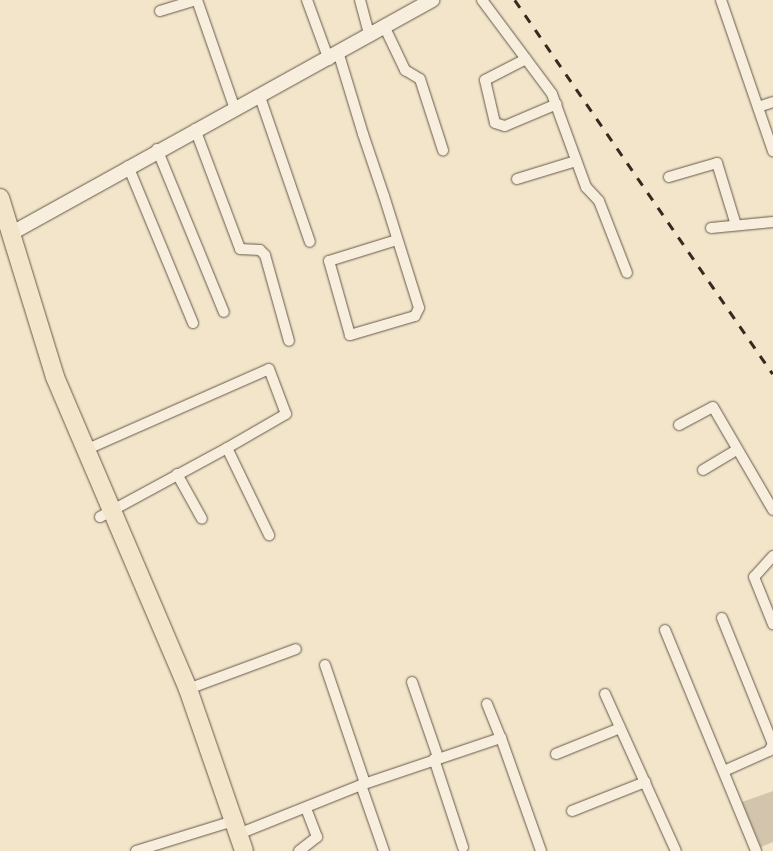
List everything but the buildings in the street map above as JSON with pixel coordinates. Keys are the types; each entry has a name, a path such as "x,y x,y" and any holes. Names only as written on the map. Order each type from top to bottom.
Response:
{"highway":[{"path":"0,198 5,238 48,388 188,689 244,851"},
{"path":"5,238 106,515 177,693 235,826 232,851"}],"main road":[{"path":"5,238 157,149 260,97 433,0"}],"street":[{"path":"160,11 197,0 235,109"},
{"path":"308,0 334,57 397,240 418,315 350,335 329,261 397,240"},
{"path":"360,0 370,37"},
{"path":"482,0 557,104 586,187 599,201 627,273"},
{"path":"721,0 773,151"},
{"path":"385,28 405,70 420,78 443,150"},
{"path":"526,59 485,80 496,122 505,126 557,104"},
{"path":"260,97 310,242"},
{"path":"758,107 773,102"},
{"path":"195,129 241,250 260,250 265,255 289,341"},
{"path":"157,149 224,312"},
{"path":"517,179 576,161"},
{"path":"669,177 717,163 736,225"},
{"path":"128,166 192,323"},
{"path":"711,228 773,222"},
{"path":"83,451 268,368 286,414 106,515"},
{"path":"679,425 711,406 773,510"},
{"path":"227,448 269,535"},
{"path":"703,470 736,450"},
{"path":"177,474 202,519"},
{"path":"773,556 754,578 773,624"},
{"path":"722,618 773,744 769,751 724,771"},
{"path":"665,630 756,851"},
{"path":"188,689 296,649"},
{"path":"325,665 384,851"},
{"path":"412,682 463,847"},
{"path":"605,694 676,851"},
{"path":"487,704 541,851"},
{"path":"556,754 620,728"},
{"path":"136,851 306,808 363,784 436,758 501,738"},
{"path":"572,811 645,782"},
{"path":"299,851 317,837 306,808"}],"shaded area":[{"path":"773,791 773,842 761,847 742,802"}],"railway":[{"path":"515,0 773,374"}]}
